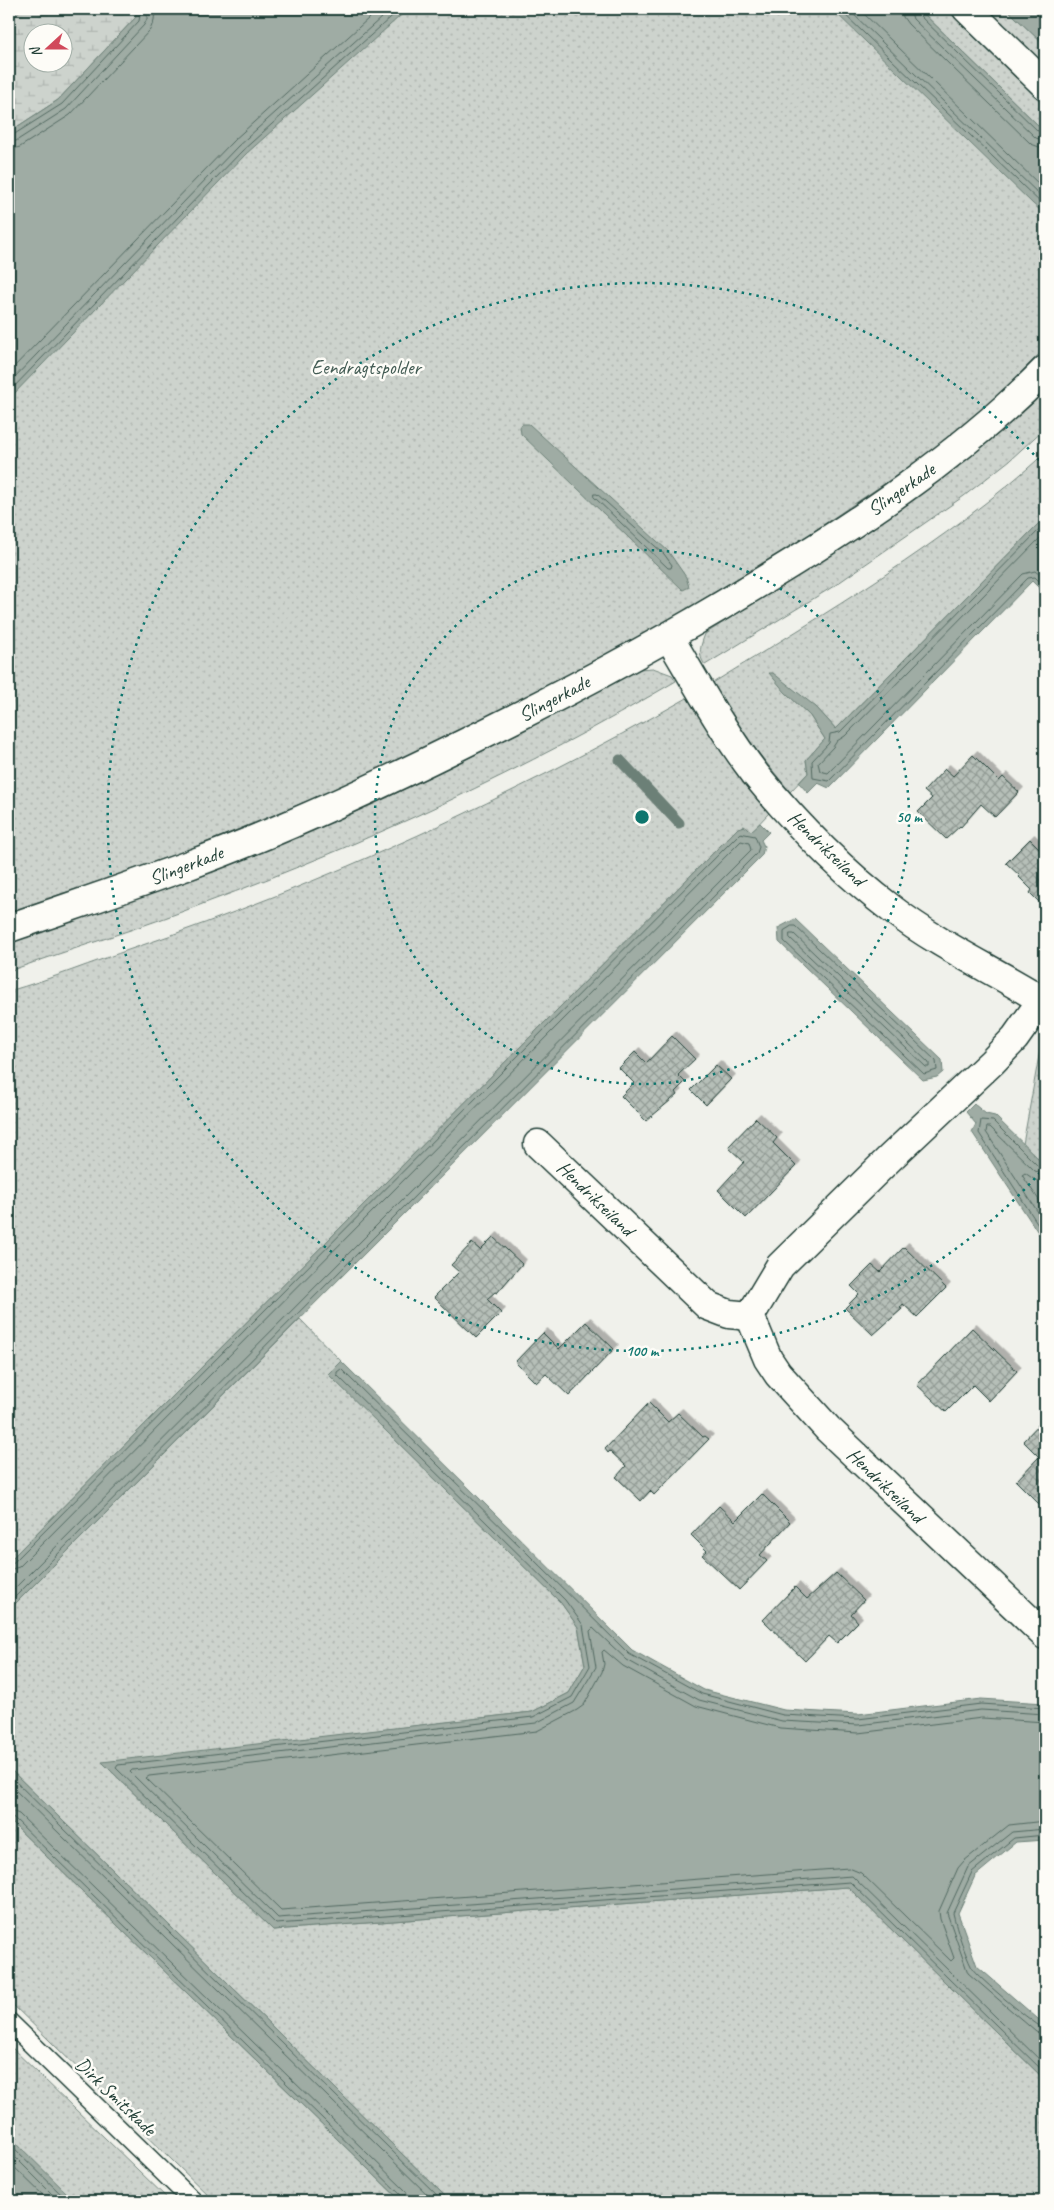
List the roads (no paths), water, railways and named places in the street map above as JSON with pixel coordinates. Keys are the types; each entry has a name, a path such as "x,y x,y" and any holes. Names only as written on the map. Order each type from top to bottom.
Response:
{"street":[{"path":"967,9 1045,85"},
{"name":"Slingerkade","path":"9,928 191,865 368,791 518,717 669,637 814,550 947,457 1012,404 1045,370"},
{"name":"Hendrikseiland","path":"669,637 736,746 756,774 795,820 847,870 894,910 1044,1001 998,1056 780,1266 750,1316"},
{"name":"Hendrikseiland","path":"538,1144 708,1306 729,1314 750,1316"},
{"name":"Hendrikseiland","path":"750,1316 768,1359 778,1374 828,1429 1045,1635"}],"lane":[{"name":"Dirk Smitskade","path":"9,2022 193,2201"}],"water":[{"path":"136,9 408,9 246,154 9,399 9,132 58,100 136,17"},
{"path":"832,9 919,9 1045,132 1045,214 1033,204"},
{"path":"1007,9 1045,9 1045,46"},
{"path":"522,424 529,424 668,551 686,577 689,587 683,590 521,434 520,427"},
{"path":"1045,517 1045,594 1032,581 829,788 818,783 808,793 799,783 808,773 806,760 825,739 810,716 785,692 769,673 773,673 816,707 836,729"},
{"path":"760,823 769,832 761,840 764,846 762,855 9,1610 9,1561 738,828 744,826 751,831"},
{"path":"795,919 942,1060 943,1072 937,1077 923,1080 779,942 778,928"},
{"path":"974,1104 986,1114 995,1116 1045,1163 1045,1243 972,1132 976,1124 966,1112"},
{"path":"341,1361 632,1650 704,1690 784,1710 858,1714 981,1699 1045,1703 1045,1840 1016,1842 975,1876 958,1913 977,1966 1045,2025 1045,2080 848,1887 273,1930 102,1762 532,1712 569,1693 585,1665 578,1627 561,1603 328,1374"},
{"path":"9,1768 450,2201 401,2201 9,1820"},
{"path":"9,2136 75,2201 9,2201"}],"waterway":[{"path":"620,760 679,823"}],"park label":[{"name":"Eendragtspolder","path":"366,367"}]}
